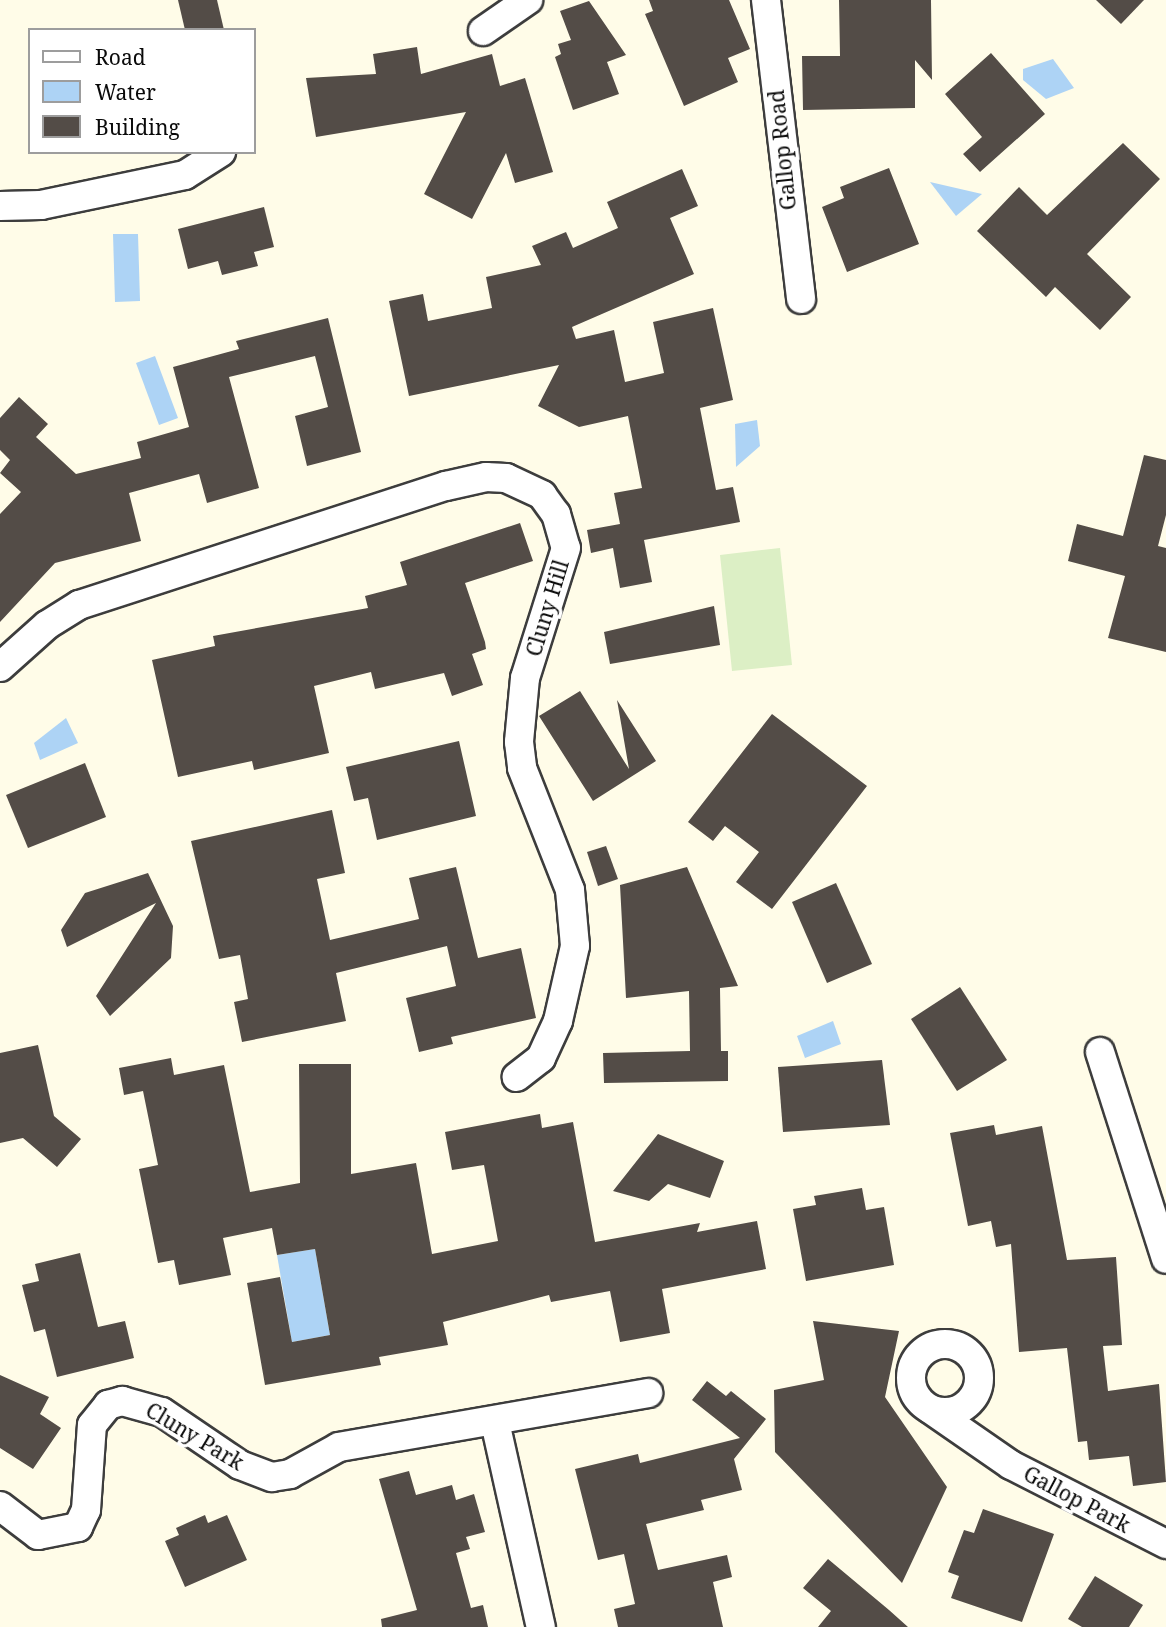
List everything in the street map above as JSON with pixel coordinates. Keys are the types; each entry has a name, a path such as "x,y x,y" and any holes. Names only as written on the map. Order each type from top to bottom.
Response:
{"street":[{"path":"483,31 528,0"},
{"name":"Gallop Road","path":"766,0 801,299"},
{"path":"0,206 41,205 185,174 218,154"},
{"name":"Cluny Hill","path":"0,667 47,625 79,605 446,486 486,477 506,478 542,495 556,514 565,548 525,678 519,742 522,768 570,890 575,946 558,1021 541,1058 517,1077"},
{"path":"1100,1052 1166,1259"},
{"name":"Gallop Park","path":"989,1451 975,1430 979,1368 970,1354 957,1345 928,1347 918,1356 910,1380 913,1392 930,1409 989,1451 1166,1544"},
{"path":"930,1409 957,1410 978,1392"},
{"name":"Cluny Park","path":"0,1506 38,1535 78,1527 86,1510 92,1425 108,1405 122,1401 162,1412 240,1465 272,1477 290,1474 339,1447 495,1422 648,1393"},
{"path":"495,1422 541,1627"}],"green space":[{"path":"780,548 792,665 732,671 720,555"}],"water":[{"path":"1053,59 1074,88 1046,99 1023,80 1023,69"},
{"path":"930,182 982,194 956,216"},
{"path":"113,234 138,234 140,301 115,302"},
{"path":"155,356 178,418 159,425 136,363"},
{"path":"757,420 760,446 736,467 735,424"},
{"path":"66,718 78,743 40,760 34,743"},
{"path":"833,1021 841,1044 805,1058 797,1036"},
{"path":"315,1249 330,1335 292,1342 277,1255"}],"building":[{"path":"178,0 217,0 224,28 185,28"},
{"path":"649,0 729,0 750,49 728,58 738,82 684,106 645,14 653,11"},
{"path":"839,0 931,0 932,80 915,60 915,108 803,110 802,56 840,56"},
{"path":"1096,0 1144,0 1121,24"},
{"path":"589,1 626,55 607,62 619,94 573,110 555,57 561,54 558,44 571,40 560,11"},
{"path":"417,47 421,74 492,54 500,86 525,78 553,172 515,183 506,153 472,219 424,194 466,112 316,137 306,78 376,74 373,54"},
{"path":"991,53 1045,114 980,172 963,154 982,137 945,94"},
{"path":"1123,143 1160,179 1087,254 1131,297 1100,330 1055,287 1046,297 977,231 1019,187 1047,215"},
{"path":"889,168 919,244 847,272 822,207 844,198 840,187"},
{"path":"682,169 698,206 670,218 694,274 572,327 576,339 614,330 625,382 664,373 653,322 713,308 733,400 700,408 716,490 733,487 740,522 644,540 652,582 620,588 613,548 591,553 587,530 620,524 614,493 642,488 628,416 579,427 538,406 559,365 409,396 389,301 423,294 428,321 492,308 486,277 541,265 532,246 566,232 573,248 618,228 607,202"},
{"path":"264,207 274,247 254,252 258,266 222,275 218,261 188,269 178,229"},
{"path":"328,318 361,452 307,466 295,416 328,407 315,356 229,377 259,488 207,503 199,474 129,493 141,541 55,563 0,622 0,514 21,492 0,473 10,460 0,450 0,418 19,397 48,424 36,437 76,474 141,458 137,442 189,427 173,367 239,349 236,341"},
{"path":"1144,455 1166,460 1166,515 1158,546 1166,548 1166,652 1108,638 1125,576 1068,561 1077,524 1123,536"},
{"path":"520,523 533,561 465,583 485,642 486,649 472,654 483,685 452,696 444,673 375,689 371,672 314,686 329,753 254,770 252,761 178,777 152,660 215,646 213,636 368,608 365,596 407,585 400,562"},
{"path":"714,606 720,645 610,664 604,632"},
{"path":"580,691 629,769 617,700 656,761 593,801 539,716"},
{"path":"772,714 867,786 772,909 736,882 759,852 725,826 713,841 688,822"},
{"path":"459,741 476,816 377,840 368,798 354,801 346,767"},
{"path":"85,763 106,817 28,848 6,795"},
{"path":"332,810 345,873 317,879 330,940 419,919 409,878 456,867 478,958 521,948 536,1018 451,1037 453,1044 419,1052 406,998 456,986 447,946 336,973 346,1021 242,1042 234,1002 248,999 240,955 219,959 191,841"},
{"path":"606,846 618,879 598,886 587,852"},
{"path":"687,867 738,986 720,988 721,1051 728,1051 728,1081 604,1083 603,1053 690,1051 689,991 626,998 620,885"},
{"path":"148,873 173,926 171,958 110,1016 96,996 156,903 67,947 61,930 85,893"},
{"path":"836,883 872,964 827,983 792,902"},
{"path":"960,987 1007,1060 957,1091 911,1019"},
{"path":"38,1045 54,1116 81,1139 57,1167 23,1138 0,1143 0,1053"},
{"path":"171,1058 174,1075 224,1065 250,1192 300,1183 299,1064 351,1064 351,1174 416,1163 432,1254 498,1241 484,1165 452,1170 445,1132 540,1114 542,1128 573,1122 595,1242 700,1223 697,1232 757,1221 766,1269 662,1289 670,1333 620,1342 610,1291 551,1302 549,1295 443,1322 448,1345 379,1357 381,1365 265,1385 247,1283 280,1277 292,1342 330,1335 315,1249 277,1255 272,1228 223,1238 231,1275 179,1285 174,1260 158,1263 139,1169 158,1165 143,1091 124,1095 119,1068"},
{"path":"882,1060 890,1125 783,1132 778,1067"},
{"path":"994,1125 996,1135 1042,1126 1067,1260 1116,1257 1122,1345 1103,1346 1108,1391 1159,1384 1166,1482 1133,1486 1129,1456 1089,1460 1087,1441 1078,1442 1067,1348 1019,1352 1011,1244 996,1247 991,1221 968,1226 950,1133"},
{"path":"658,1134 724,1161 710,1198 668,1184 649,1201 613,1191"},
{"path":"862,1188 866,1210 884,1207 894,1265 806,1281 793,1209 816,1205 814,1196"},
{"path":"80,1253 98,1327 125,1321 134,1358 57,1377 45,1329 34,1332 22,1285 39,1281 35,1264"},
{"path":"813,1321 899,1331 885,1397 947,1487 902,1583 775,1452 774,1390 824,1380"},
{"path":"0,1375 49,1397 40,1414 61,1428 33,1469 0,1448"},
{"path":"707,1381 726,1396 731,1391 766,1419 734,1459 742,1490 701,1500 704,1510 646,1524 658,1570 727,1555 732,1577 713,1582 723,1627 618,1627 614,1609 635,1604 624,1554 598,1560 575,1469 638,1454 640,1463 740,1438 692,1400"},
{"path":"409,1471 416,1495 452,1485 456,1500 474,1494 485,1532 466,1537 470,1549 456,1553 471,1608 483,1605 488,1627 382,1627 381,1619 417,1610 379,1479"},
{"path":"983,1509 1054,1534 1022,1622 951,1598 959,1576 948,1572 964,1530 974,1533"},
{"path":"205,1515 208,1523 227,1515 247,1560 185,1587 165,1541 179,1535 176,1528"},
{"path":"828,1559 908,1627 818,1627 831,1611 803,1588"},
{"path":"1095,1576 1143,1605 1129,1627 1082,1627 1068,1619"}]}
